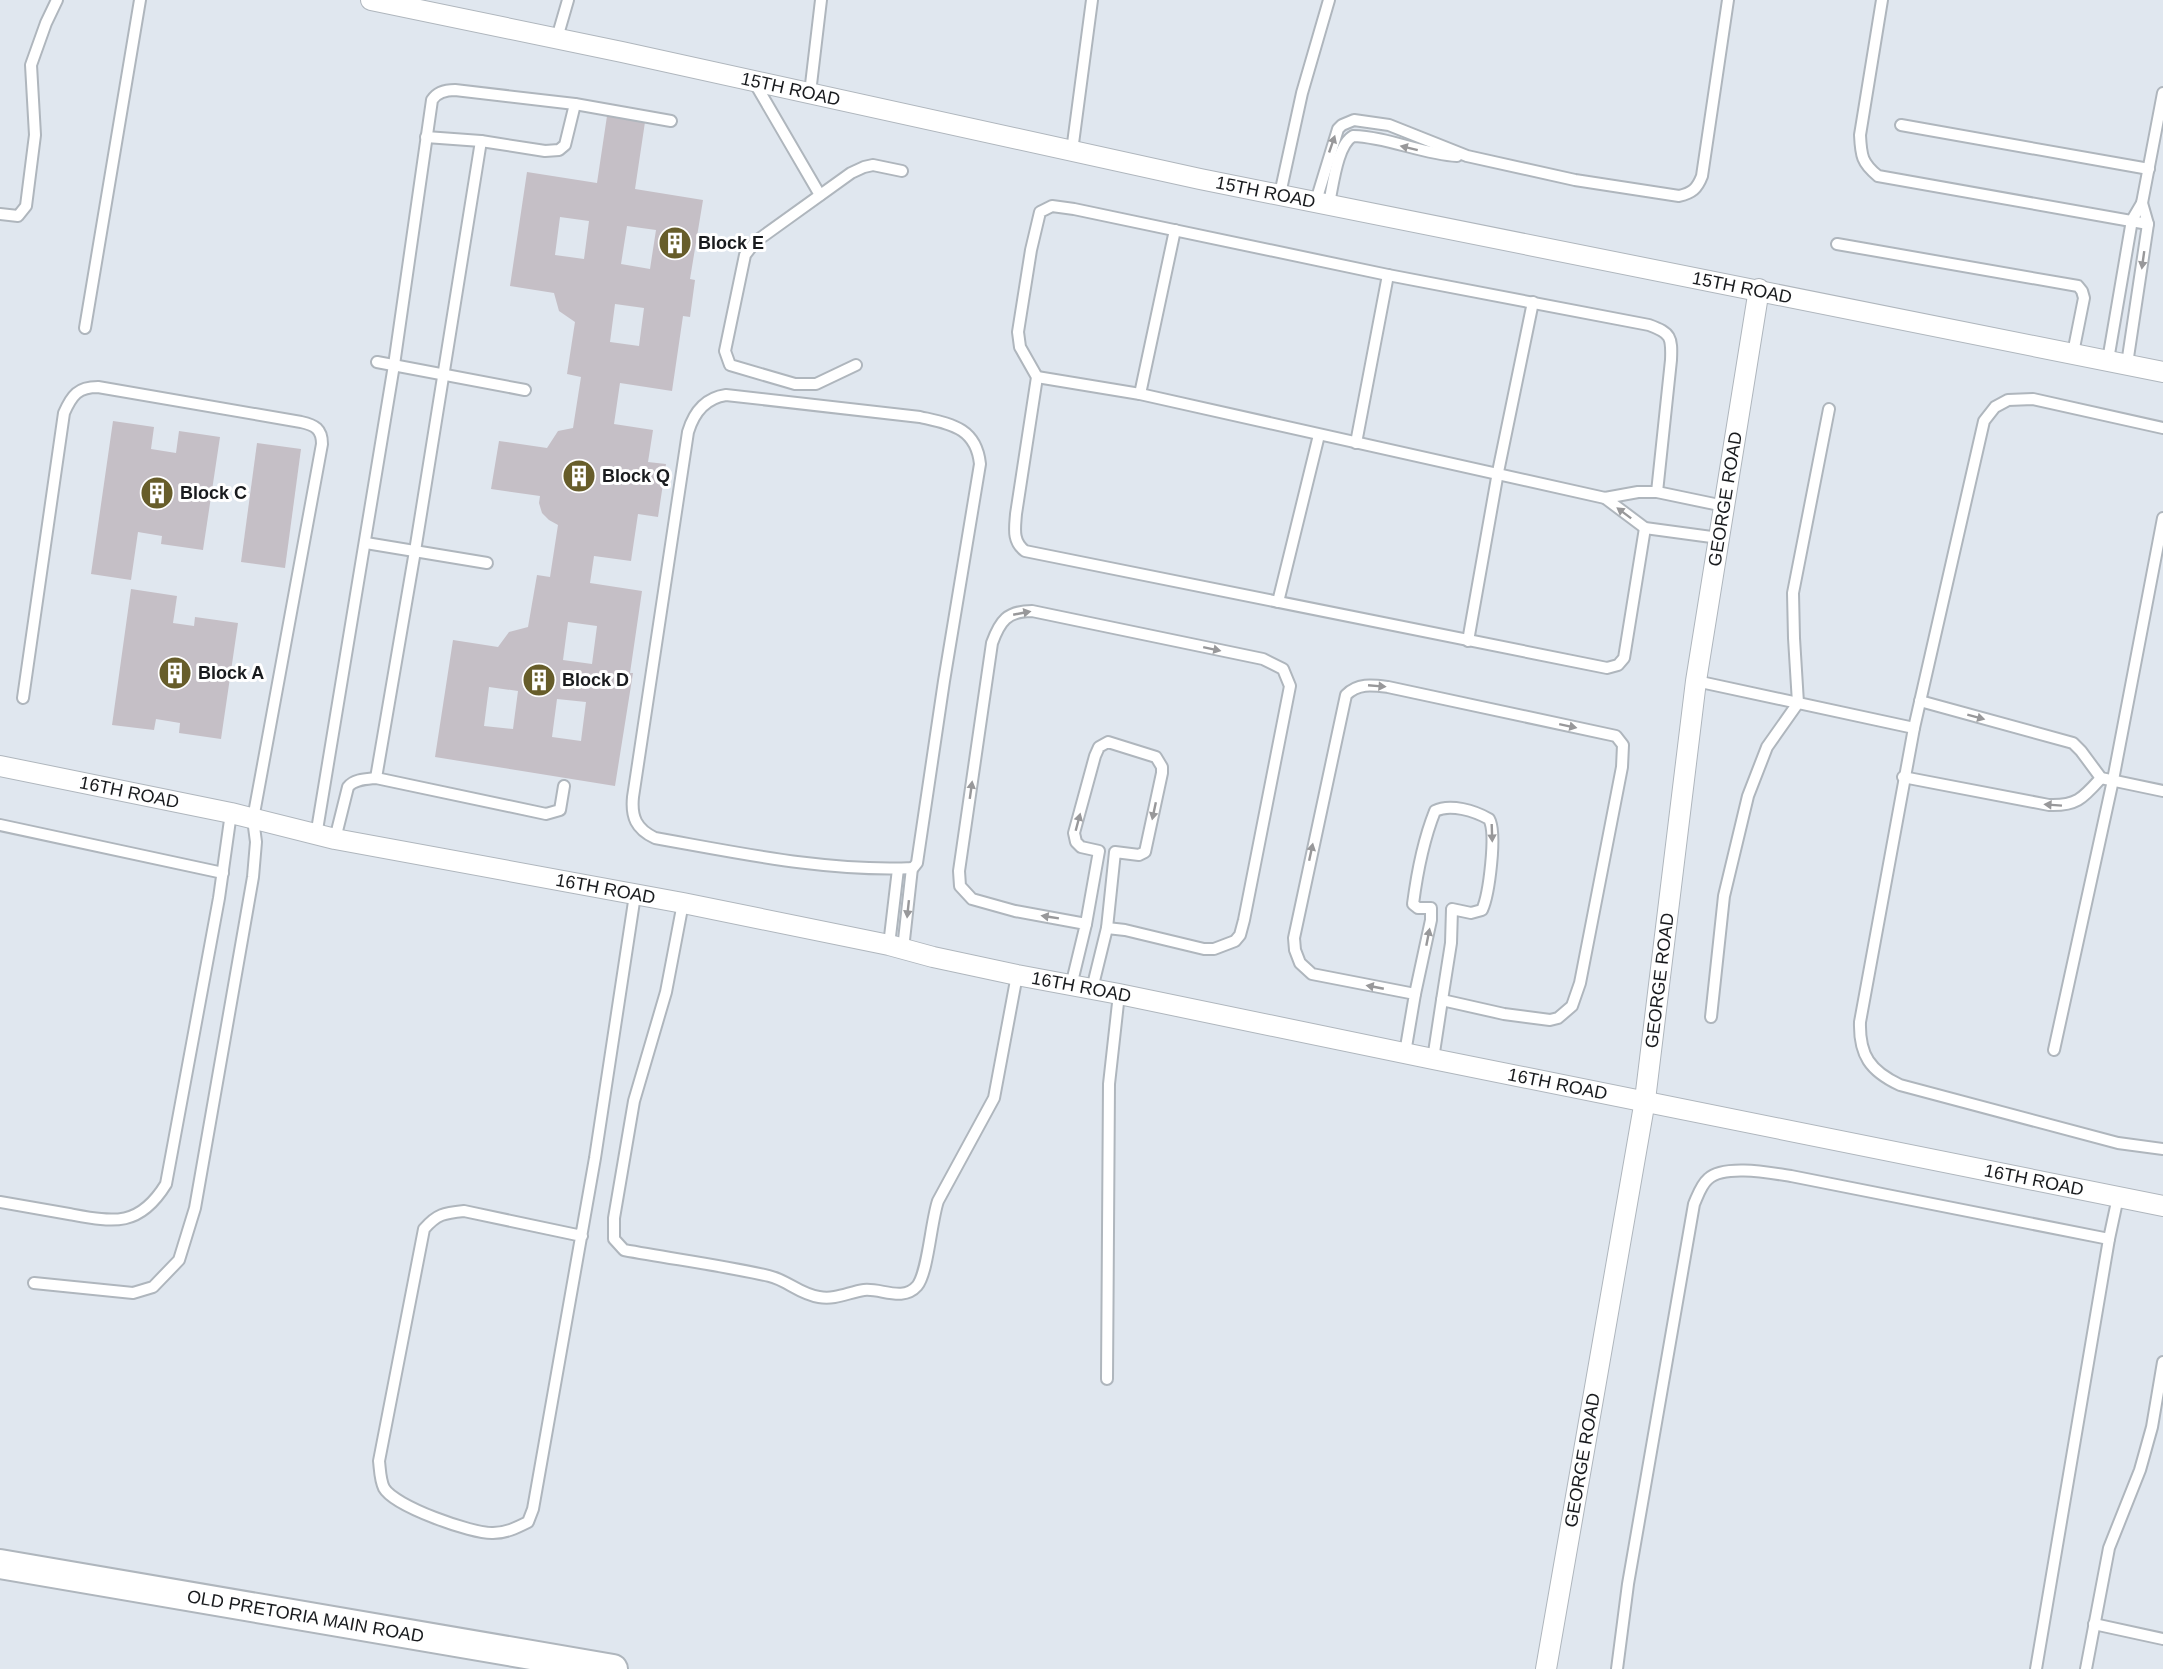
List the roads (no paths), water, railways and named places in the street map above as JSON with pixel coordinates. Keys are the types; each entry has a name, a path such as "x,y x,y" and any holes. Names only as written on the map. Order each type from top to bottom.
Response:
{"main road":[{"name":"OLD PRETORIA MAIN ROAD","path":"0,1564 613,1669"}],"street":[{"name":"15TH ROAD","path":"371,0 753,80 1072,151 2163,372"},
{"name":"GEORGE ROAD","path":"1546,1669 1644,1100 1696,681 1759,290"},
{"name":"16TH ROAD","path":"0,766 231,813 326,838 683,903 896,947 1017,975 2163,1206"}],"lane":[{"path":"0,214 18,216 26,206 35,135 31,64 42,32 57,0"},
{"path":"85,328 140,0"},
{"path":"557,38 568,0"},
{"path":"810,93 821,0"},
{"path":"1072,151 1092,0"},
{"path":"1280,194 1302,93 1329,0"},
{"path":"1322,202 1345,143 1353,136 1370,137 1443,155 1467,156 1608,186 1679,196 1691,193 1698,188 1702,176 1728,0"},
{"path":"1882,0 1860,135 1861,153 1867,167 1878,176 2148,224"},
{"path":"753,80 820,195"},
{"path":"326,838 366,543 432,100 436,95 448,90 575,104 671,121"},
{"path":"2118,362 2132,220 2142,203 2149,169 2159,138 2163,93"},
{"path":"426,137 481,141 545,151 559,150 565,145 575,104"},
{"path":"1322,202 1332,142 1338,129 1348,122 1361,120 1389,125 1467,156"},
{"path":"1901,125 2149,169"},
{"path":"376,778 481,141"},
{"path":"856,365 816,384 795,384 730,365 725,351 745,255 755,242 851,173 873,165 902,171"},
{"path":"2118,362 2148,224 2142,203"},
{"path":"1645,528 1624,658 1618,665 1607,668 1588,666 1025,550 1018,545 1015,536 1016,514 1037,377 1020,346 1018,332 1031,250 1040,212 1052,206 1388,275 1649,325 1665,331 1670,338 1671,360 1657,492"},
{"path":"1140,393 1175,230"},
{"path":"1838,243 2078,286 2084,298 2073,353"},
{"path":"1356,443 1388,275"},
{"path":"1468,641 1498,472 1533,302"},
{"path":"377,362 525,390"},
{"path":"1037,377 1140,393 1319,435 1498,472 1605,498 1645,528 1719,538"},
{"path":"23,698 64,413 76,391 86,387 98,387 312,424 317,427 321,434 322,444 253,819 256,842 253,877 195,1208 180,1260 153,1287 132,1293 34,1283"},
{"path":"896,947 912,868 917,863 980,464 979,454 967,434 958,427 920,417 726,395 715,397 693,416 688,432 633,797 632,813 635,822 641,830 655,838 782,860 842,866 912,868"},
{"path":"2163,428 2033,399 2008,400 1995,407 1984,421 1903,777 1860,1022 1860,1040 1865,1056 1874,1070 1884,1078 1911,1088 2118,1143 2163,1149"},
{"path":"1712,1017 1724,896 1748,796 1767,747 1797,703 1793,593 1829,410"},
{"path":"1278,603 1319,435"},
{"path":"1605,498 1638,492 1657,492 1724,506"},
{"path":"2054,1050 2107,779 2163,518"},
{"path":"366,543 487,563"},
{"path":"1086,924 983,903 965,894 960,886 959,871 992,643 1000,622 1019,611 1032,611 1263,659 1283,669 1290,686 1240,935 1235,941 1221,948 1204,949 1125,930 1107,928"},
{"path":"1696,681 1914,728"},
{"path":"1415,994 1312,975 1300,963 1295,950 1294,938 1346,695 1354,688 1362,686 1388,687 1616,736 1623,745 1622,767 1580,983 1572,1006 1563,1015 1550,1020 1504,1014 1442,1000"},
{"path":"1920,701 2073,743 2107,779 2163,791"},
{"path":"1108,742 1156,757 1162,767 1145,852 1143,855 1100,850 1080,847 1074,833 1095,756 1100,747 1108,742"},
{"path":"1903,777 2062,806 2072,804 2082,798 2107,779"},
{"path":"326,838 350,784 360,780 376,778 546,814 560,810 564,786"},
{"path":"1447,807 1481,814 1490,819 1492,825 1485,903 1478,912 1431,909 1415,907 1413,899 1420,862 1436,812 1447,807"},
{"path":"0,1202 109,1221 130,1218 156,1200 166,1184 223,873 231,813"},
{"path":"0,825 223,873"},
{"path":"1071,986 1100,850"},
{"path":"1092,989 1107,928 1115,852"},
{"path":"896,947 898,868"},
{"path":"582,1236 464,1211 447,1213 434,1218 424,1229 379,1461 384,1488 401,1503 458,1526 490,1533 509,1531 528,1522 534,1509 582,1236 597,1146 635,895"},
{"path":"683,903 666,992 634,1101 614,1218 614,1239 624,1250 772,1276 795,1290 820,1297 833,1298 865,1290 889,1294 906,1292 918,1285 938,1201 994,1098 1017,975"},
{"path":"1405,1053 1415,994 1430,933 1431,909"},
{"path":"1433,1059 1451,943 1452,909"},
{"path":"1107,1379 1109,1084 1119,994"},
{"path":"1617,1669 1628,1584 1694,1204 1709,1178 1720,1173 1738,1171 1770,1173 2109,1239"},
{"path":"2036,1669 2118,1197"},
{"path":"2086,1669 2109,1548 2140,1470 2152,1427 2163,1362"},
{"path":"2094,1624 2163,1639"}],"place":[{"name":"Block E","path":"675,243"},
{"name":"Block Q","path":"579,476"},
{"name":"Block C","path":"157,493"},
{"name":"Block A","path":"175,673"},
{"name":"Block D","path":"539,680"}]}
